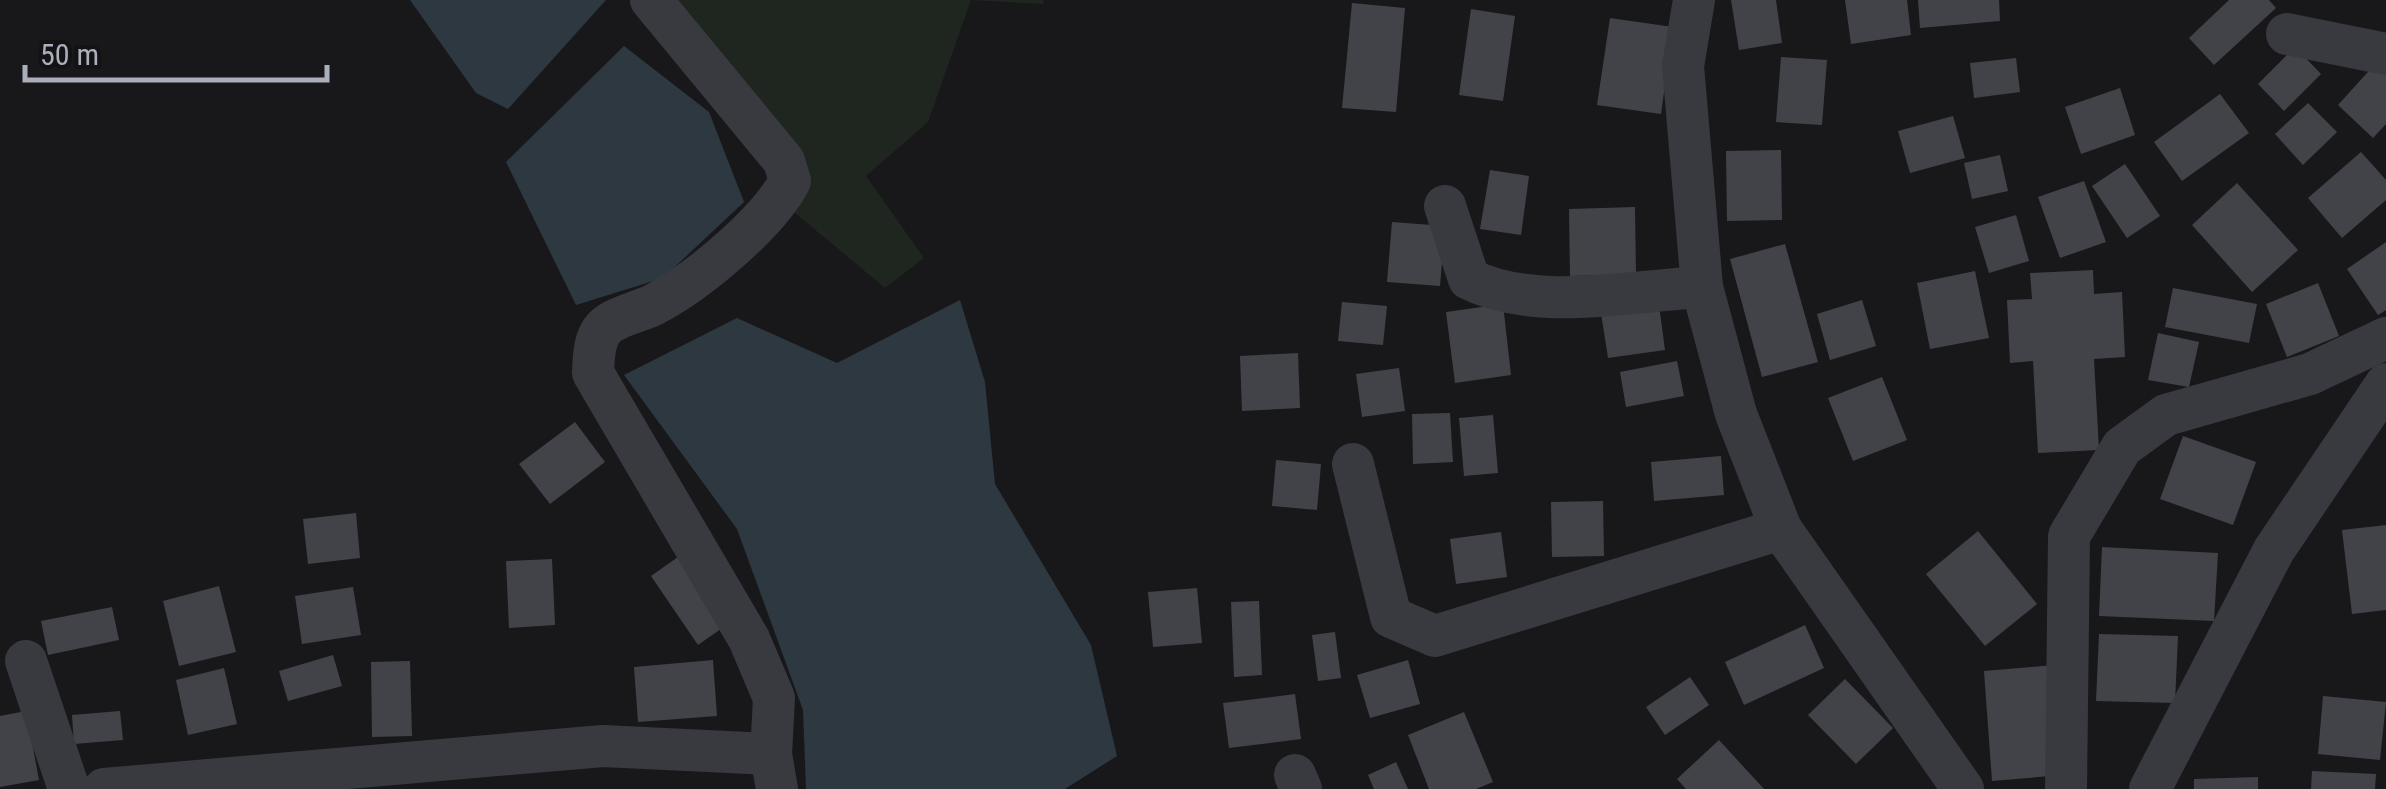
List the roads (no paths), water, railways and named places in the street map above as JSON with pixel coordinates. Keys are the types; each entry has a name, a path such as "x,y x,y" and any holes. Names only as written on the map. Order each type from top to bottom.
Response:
{"street":[{"path":"104,789 603,746 774,772 774,698 749,639 593,372 594,348 605,326 656,304 698,275 781,198 790,181 784,160 651,0"},
{"path":"1694,0 1683,66 1702,287 1736,414 1782,530 1963,789"},
{"path":"2287,34 2386,54"},
{"path":"1444,206 1469,279 1498,293 1541,296 1702,287"},
{"path":"2066,789 2069,536 2122,447 2166,415 2310,374 2386,338"},
{"path":"2150,789 2274,550 2386,384"},
{"path":"1353,464 1391,618 1435,636 1782,530"},
{"path":"26,661 69,789"}]}
